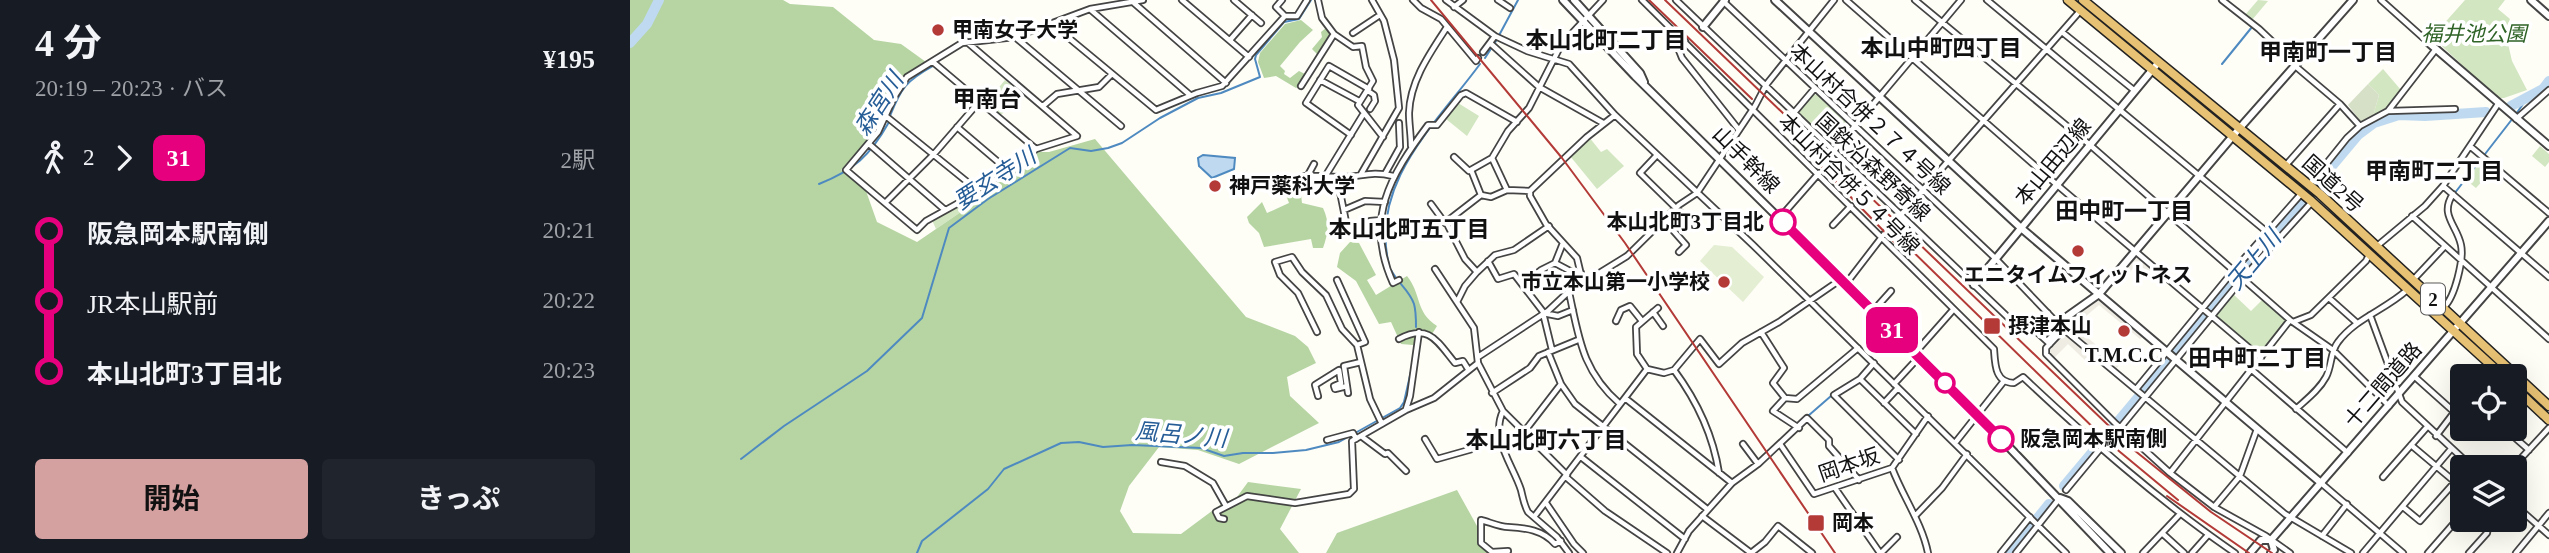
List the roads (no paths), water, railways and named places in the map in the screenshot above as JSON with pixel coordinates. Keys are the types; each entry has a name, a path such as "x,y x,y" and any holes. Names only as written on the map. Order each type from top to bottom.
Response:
{"highway":[{"name":"国道2号","path":"2068,0 2312,188 2443,309 2489,364"},
{"name":"国道2号","path":"2083,0 2233,138 2307,198 2407,290 2456,327 2531,396 2549,419"},
{"name":"国道2号","path":"2527,394 2549,406"}],"street":[{"path":"967,42 1077,136 1035,149 1010,172 976,189 973,195 926,221 917,230 846,170 869,144 887,117 894,97 907,77 967,42 1015,37 1090,9 1143,0"},
{"path":"1182,0 1250,57"},
{"path":"1234,0 1261,23"},
{"path":"1282,0 1276,7 1285,16 1297,16 1307,0"},
{"path":"1318,0 1320,13 1334,34 1353,47 1362,46 1366,67 1373,81 1358,105 1383,137"},
{"path":"1361,174 1399,108 1394,60 1380,15 1372,0"},
{"path":"1413,0 1421,8 1441,19 1476,61 1478,58"},
{"path":"1446,0 1502,40 1569,64 1615,115 1874,363 2066,553"},
{"path":"1454,7 1463,0"},
{"path":"1498,0 1510,8"},
{"name":"山手幹線","path":"1563,0 1586,18"},
{"name":"山手幹線","path":"1574,0 1586,18 1644,84 1977,414 2110,553"},
{"path":"1470,171 1492,158 1508,131 1529,108 1561,45 1603,0"},
{"name":"本山村合併５４号線","path":"1642,0 1994,349 1997,374 2004,381"},
{"name":"国鉄沿森野寄線","path":"1676,0 2016,325 2021,328 2033,327 2048,342 2045,351 2048,357 2120,428"},
{"path":"1775,0 2021,228 2403,553"},
{"path":"1555,263 1582,276 1593,277 1622,260 1676,208 1697,193 1766,85 1834,0"},
{"path":"1846,0 2056,184 2261,358"},
{"path":"1915,0 2091,145 2292,321 2333,350 2389,406"},
{"path":"1833,152 1961,0"},
{"path":"1987,0 2267,232"},
{"path":"2048,342 2061,326 2099,295 2238,130 2353,0"},
{"path":"2381,0 2549,146"},
{"path":"2531,0 2549,16"},
{"path":"1703,27 1723,1"},
{"name":"本山村合併２７４号線","path":"1723,1 1995,258 2061,326 2291,519 2351,553"},
{"path":"2224,1 2259,29 2360,126"},
{"path":"1134,3 1226,83"},
{"path":"1090,9 1191,96"},
{"path":"1663,326 1655,310 1635,331 1637,353 1647,369 1664,373 1674,370 1700,339 1719,365 1742,343 1808,300 1842,282 2080,10"},
{"path":"1230,40 1252,15"},
{"path":"1353,33 1380,15"},
{"path":"1052,24 1156,110 1226,83 1285,16"},
{"path":"1411,147 1409,110 1414,85 1447,27"},
{"path":"2062,32 2135,91"},
{"path":"1301,86 1334,34"},
{"path":"1483,51 1495,36"},
{"path":"1015,37 1121,127"},
{"path":"1685,41 1678,48 1682,58 1739,130"},
{"path":"1490,44 1539,88 1603,123"},
{"path":"2312,188 2347,138 2360,126 2388,111 2437,48"},
{"path":"933,62 1035,149"},
{"path":"1351,135 1306,103 1329,66 1374,95 1375,101 1370,109"},
{"name":"本山田辺線","path":"1974,285 2155,66"},
{"path":"1043,106 1057,94 1099,87 1111,75"},
{"path":"1320,80 1359,101"},
{"path":"1793,114 1815,88"},
{"path":"2516,119 2549,90"},
{"path":"1399,280 1393,283 1381,254 1381,220 1394,176 1411,147 1466,93 1517,122"},
{"path":"885,203 934,154 979,103"},
{"path":"2286,166 2340,104"},
{"path":"2170,473 2292,321 2311,315 2366,261 2376,247 2443,186 2500,105"},
{"path":"2388,111 2455,109"},
{"path":"1326,175 1364,113"},
{"path":"1446,222 1482,195 1491,197 1507,190 1530,191 1615,115"},
{"path":"887,117 976,189"},
{"path":"1385,174 1400,147 1399,123"},
{"path":"957,127 1010,172"},
{"path":"869,144 945,210"},
{"path":"2470,147 2549,213"},
{"path":"1640,173 1657,155"},
{"path":"1454,157 1470,171 1482,195"},
{"path":"1492,158 1507,190"},
{"path":"1308,176 1314,164"},
{"path":"1633,166 1682,214"},
{"path":"1287,184 1301,183 1305,176 1337,177 1370,172 1394,176"},
{"path":"1784,213 1819,173"},
{"path":"1337,177 1348,230 1370,221 1381,220"},
{"path":"2443,186 2549,277"},
{"path":"1530,191 1530,196 1549,226 1577,258 1582,276"},
{"path":"2443,309 2453,295 2460,259 2461,246 2447,212 2447,203 2454,195"},
{"path":"2138,389 2267,232 2307,198"},
{"path":"2290,553 2214,507 2170,473 2120,428 2307,198"},
{"path":"1344,210 1365,201 1385,202"},
{"path":"1431,204 1446,222 1465,259 1477,272"},
{"path":"1833,225 1851,206"},
{"path":"2412,216 2549,340"},
{"path":"1664,220 1686,245 1679,252"},
{"name":"十二間道路","path":"2250,553 2261,540 2271,540 2291,519 2549,221"},
{"path":"1457,302 1465,286 1488,261 1514,250 1549,226"},
{"path":"1524,285 1541,270 1555,263 1563,243"},
{"path":"2413,281 2445,246"},
{"path":"1317,332 1298,293 1280,275 1275,262 1292,257 1302,272 1326,295 1342,329 1357,345 1374,408 1382,424"},
{"path":"1488,261 1498,279 1514,274 1544,313 1550,351 1561,384 1575,404 1707,509"},
{"path":"1435,269 1474,328 1478,360 1503,411 1605,511 1667,553"},
{"path":"1224,519 1219,519 1216,512 1247,496 1295,503 1349,494 1354,489 1352,441 1406,410 1434,398 1478,360 1544,313 1569,292 1582,276"},
{"path":"1337,280 1365,342 1357,345"},
{"path":"1873,312 1891,290"},
{"path":"2296,409 2319,387 2326,377 2333,350 2357,323 2392,304 2407,290"},
{"path":"1569,292 1578,340 1586,363 1620,404"},
{"path":"2329,298 2357,323"},
{"path":"1616,321 1621,310 1629,306 1642,321"},
{"path":"1544,313 1558,316 1573,310"},
{"path":"1884,402 1953,310"},
{"path":"2033,327 2048,313"},
{"path":"2370,315 2402,402 2457,455"},
{"path":"1399,339 1419,332 1433,337 1455,363 1463,361 1468,369"},
{"path":"1406,410 1419,332"},
{"path":"1761,332 1784,368 1773,383 1785,398 1797,399 1858,348"},
{"path":"1492,393 1530,368 1539,356 1578,340"},
{"path":"1318,396 1315,385 1339,370 1341,383 1334,386 1335,389 1348,390 1344,366 1361,362"},
{"path":"1874,363 1860,379 1834,395 1899,460"},
{"path":"1534,517 1647,369"},
{"path":"1674,370 1694,397 1711,439 1719,473"},
{"path":"2252,370 2348,453"},
{"path":"2414,376 2450,408"},
{"path":"1955,443 2004,381 2014,383 2023,377 2100,449 2180,514 2235,553"},
{"path":"1860,379 1916,434"},
{"path":"1524,432 1561,384"},
{"path":"1625,398 1732,483"},
{"path":"1785,398 1773,411 1799,428"},
{"path":"1503,411 1497,422 1499,434 1507,461 1521,489 1524,506 1561,541 1569,553"},
{"name":"岡本坂","path":"1780,444 1814,494 1892,468 1928,416"},
{"path":"2436,436 2450,417"},
{"path":"1677,553 1707,509 1732,483 1758,464 1807,418 1829,440 1829,446 1859,480"},
{"path":"2383,477 2427,427"},
{"path":"2524,455 2549,428"},
{"path":"2214,507 2239,476 2257,429"},
{"path":"1327,440 1353,433 1385,454 1388,453 1406,471"},
{"path":"1425,439 1437,459 1476,448 1499,434"},
{"path":"2519,441 2529,450"},
{"path":"1743,444 1758,464"},
{"path":"2411,444 2450,478"},
{"path":"2066,490 2100,449"},
{"path":"2363,553 2451,449"},
{"path":"1914,516 1942,488 1967,454"},
{"path":"1581,457 1685,539"},
{"path":"1161,462 1185,466 1213,483 1226,506"},
{"path":"1892,468 1901,492 1924,535 1928,553"},
{"path":"1835,488 1880,553 1897,537"},
{"path":"2403,507 2420,521 2450,488"},
{"path":"2016,553 2060,498"},
{"name":"山手幹線","path":"2060,498 2068,501 2121,553"},
{"path":"1546,503 1583,553"},
{"path":"2322,536 2347,505"},
{"path":"2516,553 2549,513"},
{"path":"2143,553 2180,514"},
{"path":"1702,516 1751,553 1765,542 1778,526 1812,553"},
{"path":"2527,516 2549,535"},
{"path":"2001,553 2030,517"},
{"path":"1508,551 1492,552 1480,543 1481,520 1542,533 1555,544 1561,541"},
{"path":"2428,553 2450,528"},
{"path":"2469,553 2487,532"},
{"path":"2162,533 2184,553"},
{"path":"2192,553 2208,535"},
{"path":"2271,540 2274,550 2272,553"}],"water":[{"path":"1203,155 1235,158 1234,169 1212,178 1199,166 1198,158"}],"waterway":[{"path":"630,43 647,24 659,0"},
{"name":"要玄寺川","path":"741,459 784,426 867,371 922,318 949,228 988,199 1070,148 1091,151 1122,143 1160,118 1198,98 1221,93 1260,77 1256,55 1284,22 1299,19 1311,0"},
{"name":"風呂ノ川","path":"1485,58 1518,0"},
{"path":"2222,64 2252,27"},
{"name":"風呂ノ川","path":"1389,265 1385,235 1389,207 1397,181 1427,132 1480,64"},
{"name":"森宮川","path":"890,116 906,86 933,66"},
{"name":"天上川","path":"2511,106 2543,89 2549,81"},
{"path":"2516,114 2528,97"},
{"name":"天上川","path":"2064,486 2358,135 2374,123 2399,115 2486,112"},
{"path":"2454,194 2513,118"},
{"name":"森宮川","path":"819,184 852,167 868,153 889,122"},
{"name":"風呂ノ川","path":"1391,270 1412,299 1416,327"},
{"name":"風呂ノ川","path":"917,553 922,541 988,489 1004,469 1061,443 1079,442 1103,447 1132,445 1201,448 1224,456 1306,450 1339,442 1400,408 1404,402 1412,367"},
{"path":"1808,416 1831,396"},
{"name":"天上川","path":"2009,553 2049,504"}],"railway":[{"path":"1431,0 1562,158 1625,243 1835,553"},
{"path":"1649,0 1752,99"},
{"path":"1665,0 2134,450 2211,512 2272,553"},
{"path":"1813,158 1903,251"},
{"path":"1900,239 2108,442 2178,500"},
{"path":"2167,496 2249,553"}],"place":[{"name":"甲南女子大学","path":"938,30"},
{"name":"神戸薬科大学","path":"1215,186"},
{"name":"本山北町3丁目北","path":"1783,222"},
{"name":"エニタイムフィットネス","path":"2078,251"},
{"name":"市立本山第一小学校","path":"1724,282"},
{"name":"摂津本山","path":"1992,326"},
{"name":"T.M.C.C","path":"2124,331"},
{"name":"阪急岡本駅南側","path":"2001,439"},
{"name":"岡本","path":"1816,523"}],"district":[{"name":"本山北町二丁目","path":"1606,40"},
{"name":"本山中町四丁目","path":"1941,48"},
{"name":"甲南町一丁目","path":"2328,52"},
{"name":"甲南台","path":"987,99"},
{"name":"甲南町二丁目","path":"2434,171"},
{"name":"田中町一丁目","path":"2124,211"},
{"name":"本山北町五丁目","path":"1409,229"},
{"name":"田中町二丁目","path":"2257,358"},
{"name":"本山北町六丁目","path":"1546,440"}],"park label":[{"name":"福井池公園","path":"2474,34"}]}
